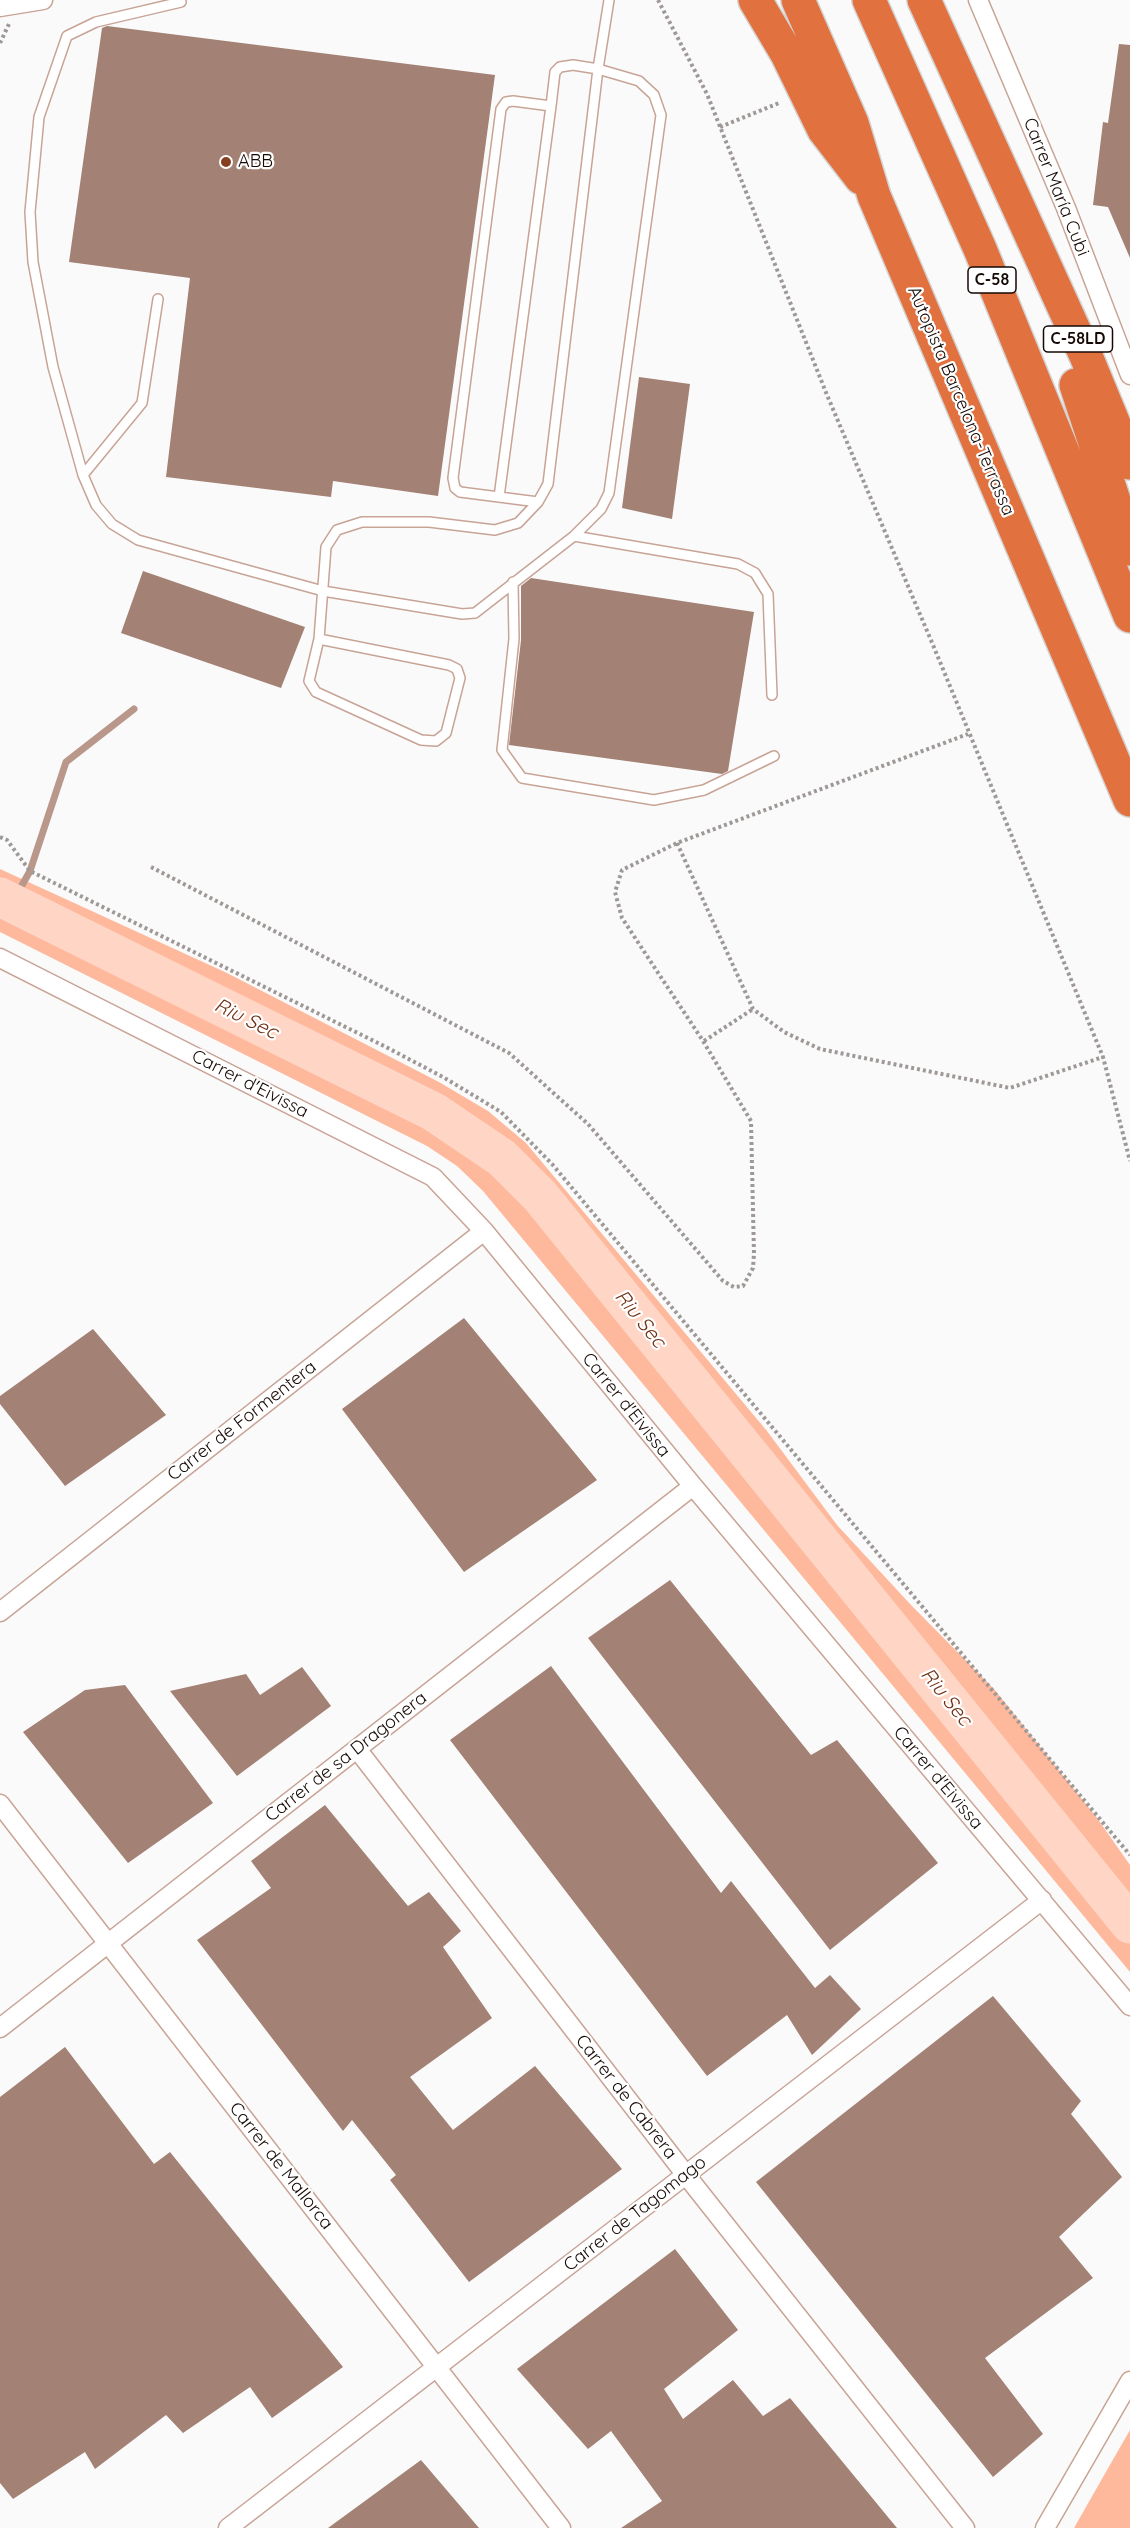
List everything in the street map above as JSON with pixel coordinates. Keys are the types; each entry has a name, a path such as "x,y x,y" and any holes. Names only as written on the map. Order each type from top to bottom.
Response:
{"highway":[{"path":"754,0 787,54 824,130 874,196"},
{"name":"Autopista Barcelona-Terrassa","path":"798,0 852,123 874,196 1130,800"},
{"name":"C-58","path":"869,0 980,249 1130,616"},
{"name":"C-58LD","path":"924,0 1021,218 1086,356 1130,463"},
{"path":"1021,218 1130,549"}],"street":[{"path":"0,7 43,0"},
{"name":"Carrer María Cubi","path":"978,0 1066,208 1130,375"},
{"name":"Carrer d'Eivissa","path":"0,958 412,1164 433,1177 484,1231 693,1486 1130,2006"},
{"name":"Carrer de Formentera","path":"0,1612 484,1231"},
{"name":"Carrer de sa Dragonera","path":"0,2028 693,1486"},
{"name":"Carrer de Cabrera","path":"357,1749 686,2175 965,2528"},
{"name":"Carrer de Mallorca","path":"0,1804 561,2528"},
{"name":"Carrer de Tagomago","path":"228,2528 1041,1900"},
{"path":"1045,2528 1130,2381"}],"lane":[{"path":"319,639 449,665 457,669 460,678 446,733 436,741 421,740 316,692 309,681 319,639 326,547 337,530 363,522 429,522 495,530 518,523 538,502 548,484 598,69 609,0"},
{"path":"181,2 96,22 67,36 39,117 30,212 33,262 53,367 83,475 96,505 112,524 138,540 323,591 462,614 475,613 574,536 601,509 609,493 613,474 661,115 654,95 639,81 598,69 573,64 560,67 555,72 499,497"},
{"path":"538,502 460,492 455,488 453,478 501,109 506,102 513,101 551,106"},
{"path":"83,475 142,403 158,299"},
{"path":"574,536 738,564 755,573 768,594 772,695"},
{"path":"513,582 514,639 502,750 522,778 654,800 705,790 774,756"}],"path":[{"path":"658,0 683,46 720,127 827,395 933,645 1102,1058 1130,1161"},
{"path":"720,127 779,103"},
{"path":"152,867 509,1053 588,1124 723,1281 734,1287 743,1286 753,1268 754,1254 751,1121 703,1041 622,918 615,892 622,870 677,843 968,734"},
{"path":"0,837 7,840 30,871 394,1051 501,1112 552,1164 1130,1855"},
{"path":"677,843 753,1009 784,1032 820,1049 1010,1088 1102,1058"},
{"path":"703,1041 753,1009"}],"shaded area":[{"path":"0,869 227,973 439,1082 488,1111 526,1143 767,1431 837,1525 911,1605 994,1689 1097,1818 1130,1865 1130,1972 483,1191 457,1166 427,1146 0,932"},
{"path":"1130,2430 1130,2528 1074,2528 1111,2463"}],"building":[{"path":"107,26 495,75 438,496 333,481 331,497 166,477 190,278 69,262 102,28"},
{"path":"1119,44 1130,45 1130,258 1108,207 1093,205 1103,122 1108,123"},
{"path":"639,377 690,384 672,519 622,508"},
{"path":"143,571 305,627 281,688 121,633"},
{"path":"531,578 754,612 728,771 722,774 509,745 521,640 521,586"},
{"path":"464,1318 597,1480 464,1572 342,1409"},
{"path":"93,1329 166,1415 65,1486 0,1404 0,1396"},
{"path":"670,1580 811,1755 837,1740 938,1863 830,1950 588,1638"},
{"path":"551,1666 721,1893 731,1881 815,1988 830,1975 861,2009 812,2055 787,2015 707,2076 450,1740"},
{"path":"302,1667 331,1706 237,1776 170,1691 246,1674 260,1695"},
{"path":"125,1685 213,1803 128,1863 23,1732 85,1690"},
{"path":"325,1805 408,1906 429,1892 461,1931 443,1947 492,2018 410,2077 453,2130 535,2066 622,2169 469,2282 390,2180 396,2175 352,2120 343,2131 197,1940 271,1888 251,1861"},
{"path":"993,1996 1081,2101 1071,2114 1122,2177 1059,2237 1093,2278 985,2358 1043,2434 993,2477 756,2182"},
{"path":"65,2047 154,2164 170,2152 343,2367 272,2418 250,2387 183,2433 166,2415 95,2469 85,2452 13,2499 0,2483 0,2097"},
{"path":"675,2249 738,2330 664,2389 683,2419 733,2380 763,2416 790,2398 897,2528 621,2528 662,2501 611,2431 588,2449 517,2369"},
{"path":"421,2460 479,2528 328,2528"}],"waterway":[{"path":"12,903 30,871 66,762 134,709"},
{"name":"Riu Sec","path":"0,897 434,1112 502,1158 540,1196 1130,1924"}],"place":[{"name":"ABB","path":"226,162"}]}
